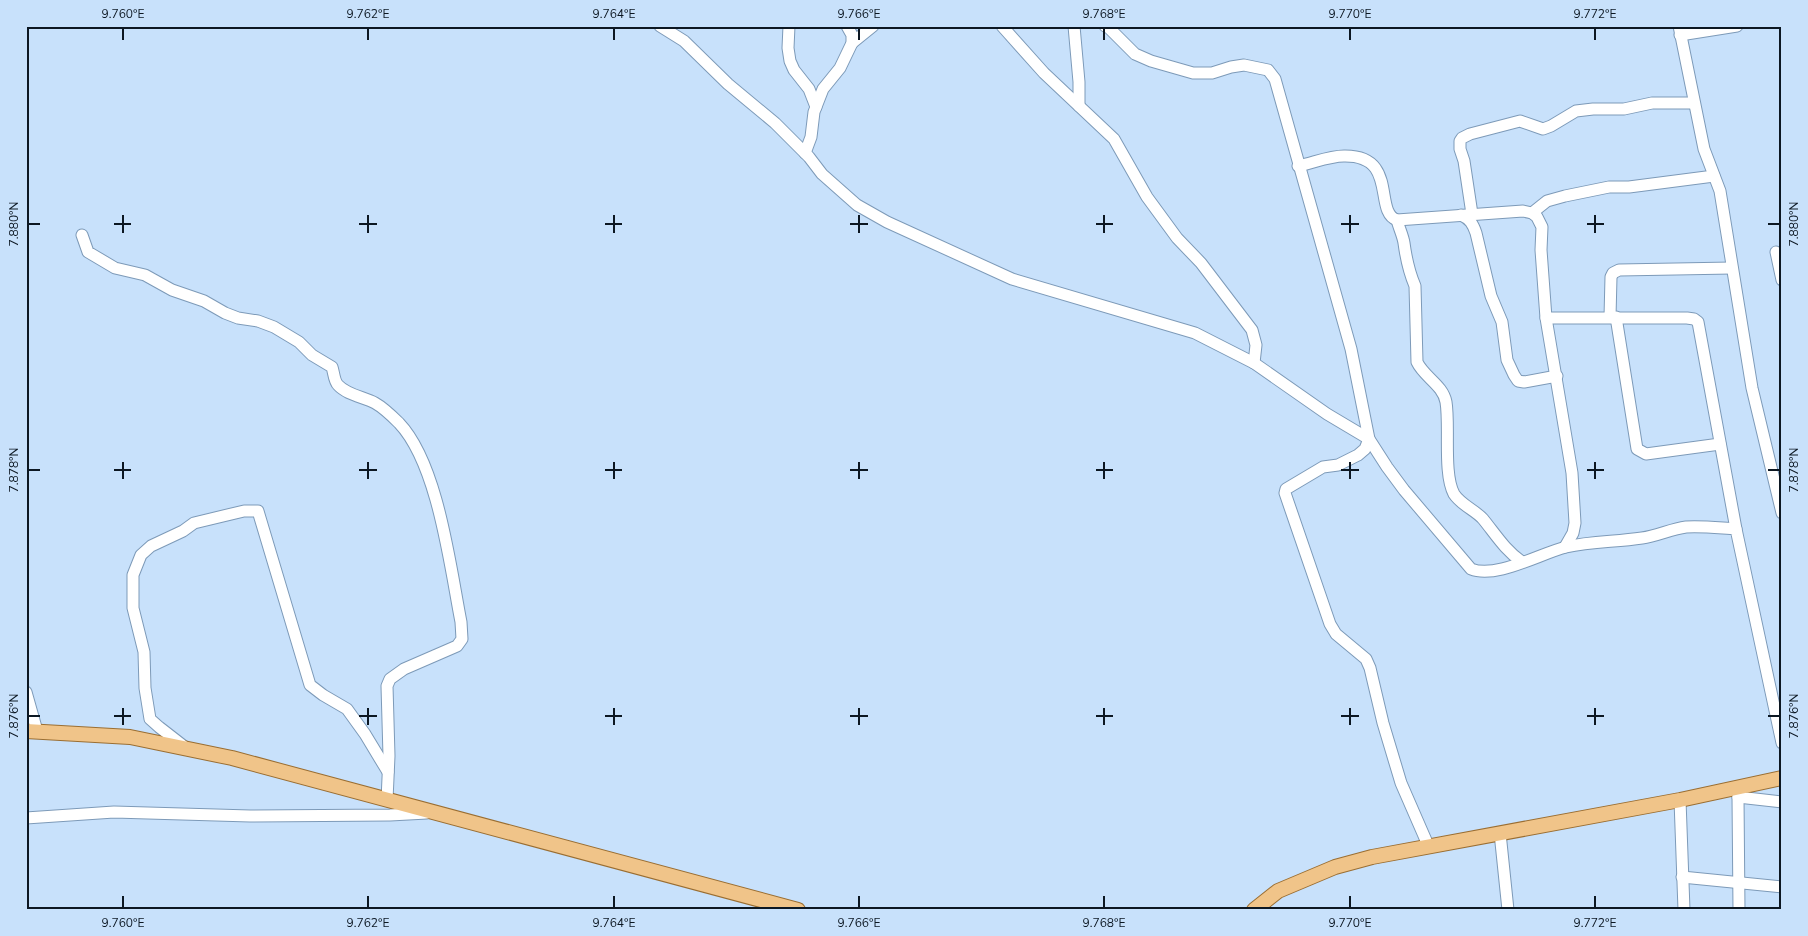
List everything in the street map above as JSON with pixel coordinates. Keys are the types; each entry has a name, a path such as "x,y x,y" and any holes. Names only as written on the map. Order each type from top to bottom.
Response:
{"main road":[{"path":"32,731 121,736 232,758 798,910"},
{"path":"1254,910 1278,891 1335,867 1372,857 1428,845 1500,834 1680,800 1739,792 1782,778"}],"street":[{"path":"660,26 689,46 714,71 775,123 805,153 822,174 857,205 887,222 1012,279 1196,333 1254,363 1327,414 1369,439"},
{"path":"789,26 788,48 790,60 794,70 809,89 816,107"},
{"path":"847,26 852,35 852,43"},
{"path":"805,153 816,107 823,89 840,68 852,43 873,26"},
{"path":"1002,26 1044,73 1114,139 1147,197 1177,238 1201,263 1252,330 1256,345 1254,363"},
{"path":"1074,26 1079,106"},
{"path":"1105,26 1135,54 1192,73 1212,73 1231,67 1244,66 1268,70 1275,79 1298,166 1351,348 1369,439 1404,490 1470,569 1482,572 1496,571 1565,547 1642,538 1686,528 1706,527 1736,530"},
{"path":"1737,26 1680,31 1704,148 1720,191 1752,388 1782,513"},
{"path":"1557,376 1524,382 1518,381 1507,360 1502,322 1491,296 1476,233 1467,214 1464,161 1460,149 1460,141 1470,134 1520,121 1543,129 1576,112 1594,109 1624,109 1652,103 1694,102"},
{"path":"1298,166 1342,155 1366,160 1374,166 1380,175 1388,214 1396,220 1404,242 1404,252 1415,286 1417,362 1421,371 1442,391 1446,402 1448,452 1451,482 1455,494 1466,506 1479,514 1510,554 1522,562"},
{"path":"1532,213 1547,201 1609,187 1629,187 1714,176"},
{"path":"1396,220 1522,211 1532,213 1537,217 1542,227 1541,250 1546,318 1572,473 1575,523 1573,533 1565,547"},
{"path":"82,235 88,252 115,268 145,275 172,290 215,306 226,313 238,318 274,326 289,335 312,355 332,367 336,384 344,390 381,407 400,423 421,456 439,512 462,639 457,646 404,669 390,679 387,686 387,800"},
{"path":"1776,252 1782,280"},
{"path":"1720,444 1646,454 1637,449 1613,317 1610,277 1619,270 1732,268"},
{"path":"1546,318 1686,318 1694,319 1698,322 1736,530 1782,743"},
{"path":"1369,439 1365,449 1358,455 1338,465 1323,467 1286,490 1285,493 1330,624 1336,634 1366,659 1370,668 1383,723 1401,783 1428,845"},
{"path":"1770,462 1782,459"},
{"path":"186,748 150,719 145,688 144,652 134,608 133,575 141,555 151,546 183,531 194,523 244,511 258,511 310,685 347,709 365,734 388,774"},
{"path":"26,692 32,731"},
{"path":"1739,910 1739,792 1782,802"},
{"path":"1680,800 1684,910"},
{"path":"26,818 114,812 250,816 390,815 433,812"},
{"path":"1500,834 1508,910"},
{"path":"1682,877 1782,887"}]}
